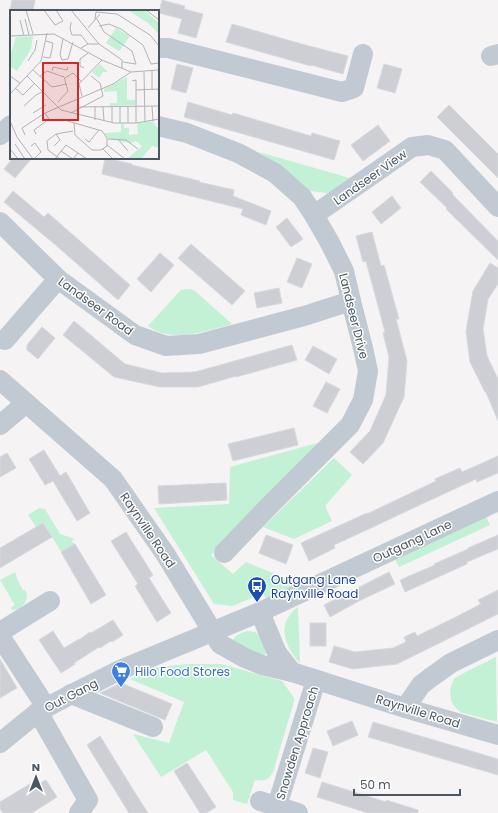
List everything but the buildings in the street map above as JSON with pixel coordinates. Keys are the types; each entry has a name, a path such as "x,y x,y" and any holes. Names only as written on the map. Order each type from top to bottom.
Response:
{"street":[{"path":"159,48 168,48 342,92 354,88 364,54"},
{"path":"0,135 10,126"},
{"name":"Landseer Drive","path":"159,126 187,133 238,153 274,173 302,198 330,243 344,271 364,348 368,371 363,400 350,425 224,553"},
{"name":"Landseer View","path":"314,216 412,147 428,145 445,150 498,207"},
{"name":"Landseer Road","path":"0,222 58,279 135,335 166,346 200,344 304,316 351,301"},
{"path":"5,340 58,279"},
{"name":"Raynville Road","path":"0,380 113,479 166,555 220,644 245,658 262,665 292,672 405,708 498,735"},
{"path":"0,425 26,403"},
{"name":"Outgang Lane","path":"260,612 498,501"},
{"path":"0,632 50,601"},
{"path":"260,612 277,653 292,672"},
{"name":"Out Gang","path":"0,743 42,710 71,694 120,670 260,612"},
{"path":"0,636 42,710 88,800 78,813"},
{"path":"405,708 421,686 430,678 451,664 498,640"},
{"name":"Snowden Approach","path":"298,813 269,804 316,680"},
{"path":"71,694 153,727"}],"green space":[{"path":"259,152 353,179 333,194 304,190 277,164"},
{"path":"186,289 195,291 232,324 194,334 184,335 165,334 148,326 181,290"},
{"path":"317,443 321,447 211,555 233,574 246,562 289,580 294,589 267,601 263,593 233,606 214,604 154,508 229,504 230,467"},
{"path":"334,458 352,475 325,506 332,521 294,539 263,527"},
{"path":"39,508 45,509 60,534 75,539 71,541 75,544 61,552 44,523 36,527 28,515"},
{"path":"486,516 490,525 399,567 395,559"},
{"path":"15,572 23,590 27,593 27,597 22,606 16,610 12,610 11,608 15,605 0,580"},
{"path":"298,607 300,663 290,649 285,635 287,620 291,613"},
{"path":"247,631 255,632 260,636 268,651 263,656 233,642 236,636"},
{"path":"496,657 497,722 460,712 451,700 451,686 454,679"},
{"path":"189,664 221,664 282,681 294,698 273,772 266,780 255,780 247,804 233,800 233,792 206,750 161,777 133,734 169,743 184,702 130,679 157,667"}],"place":[{"name":"Outgang Lane Raynville Road","path":"257,603"},
{"name":"Hilo Food Stores","path":"121,688"}]}
